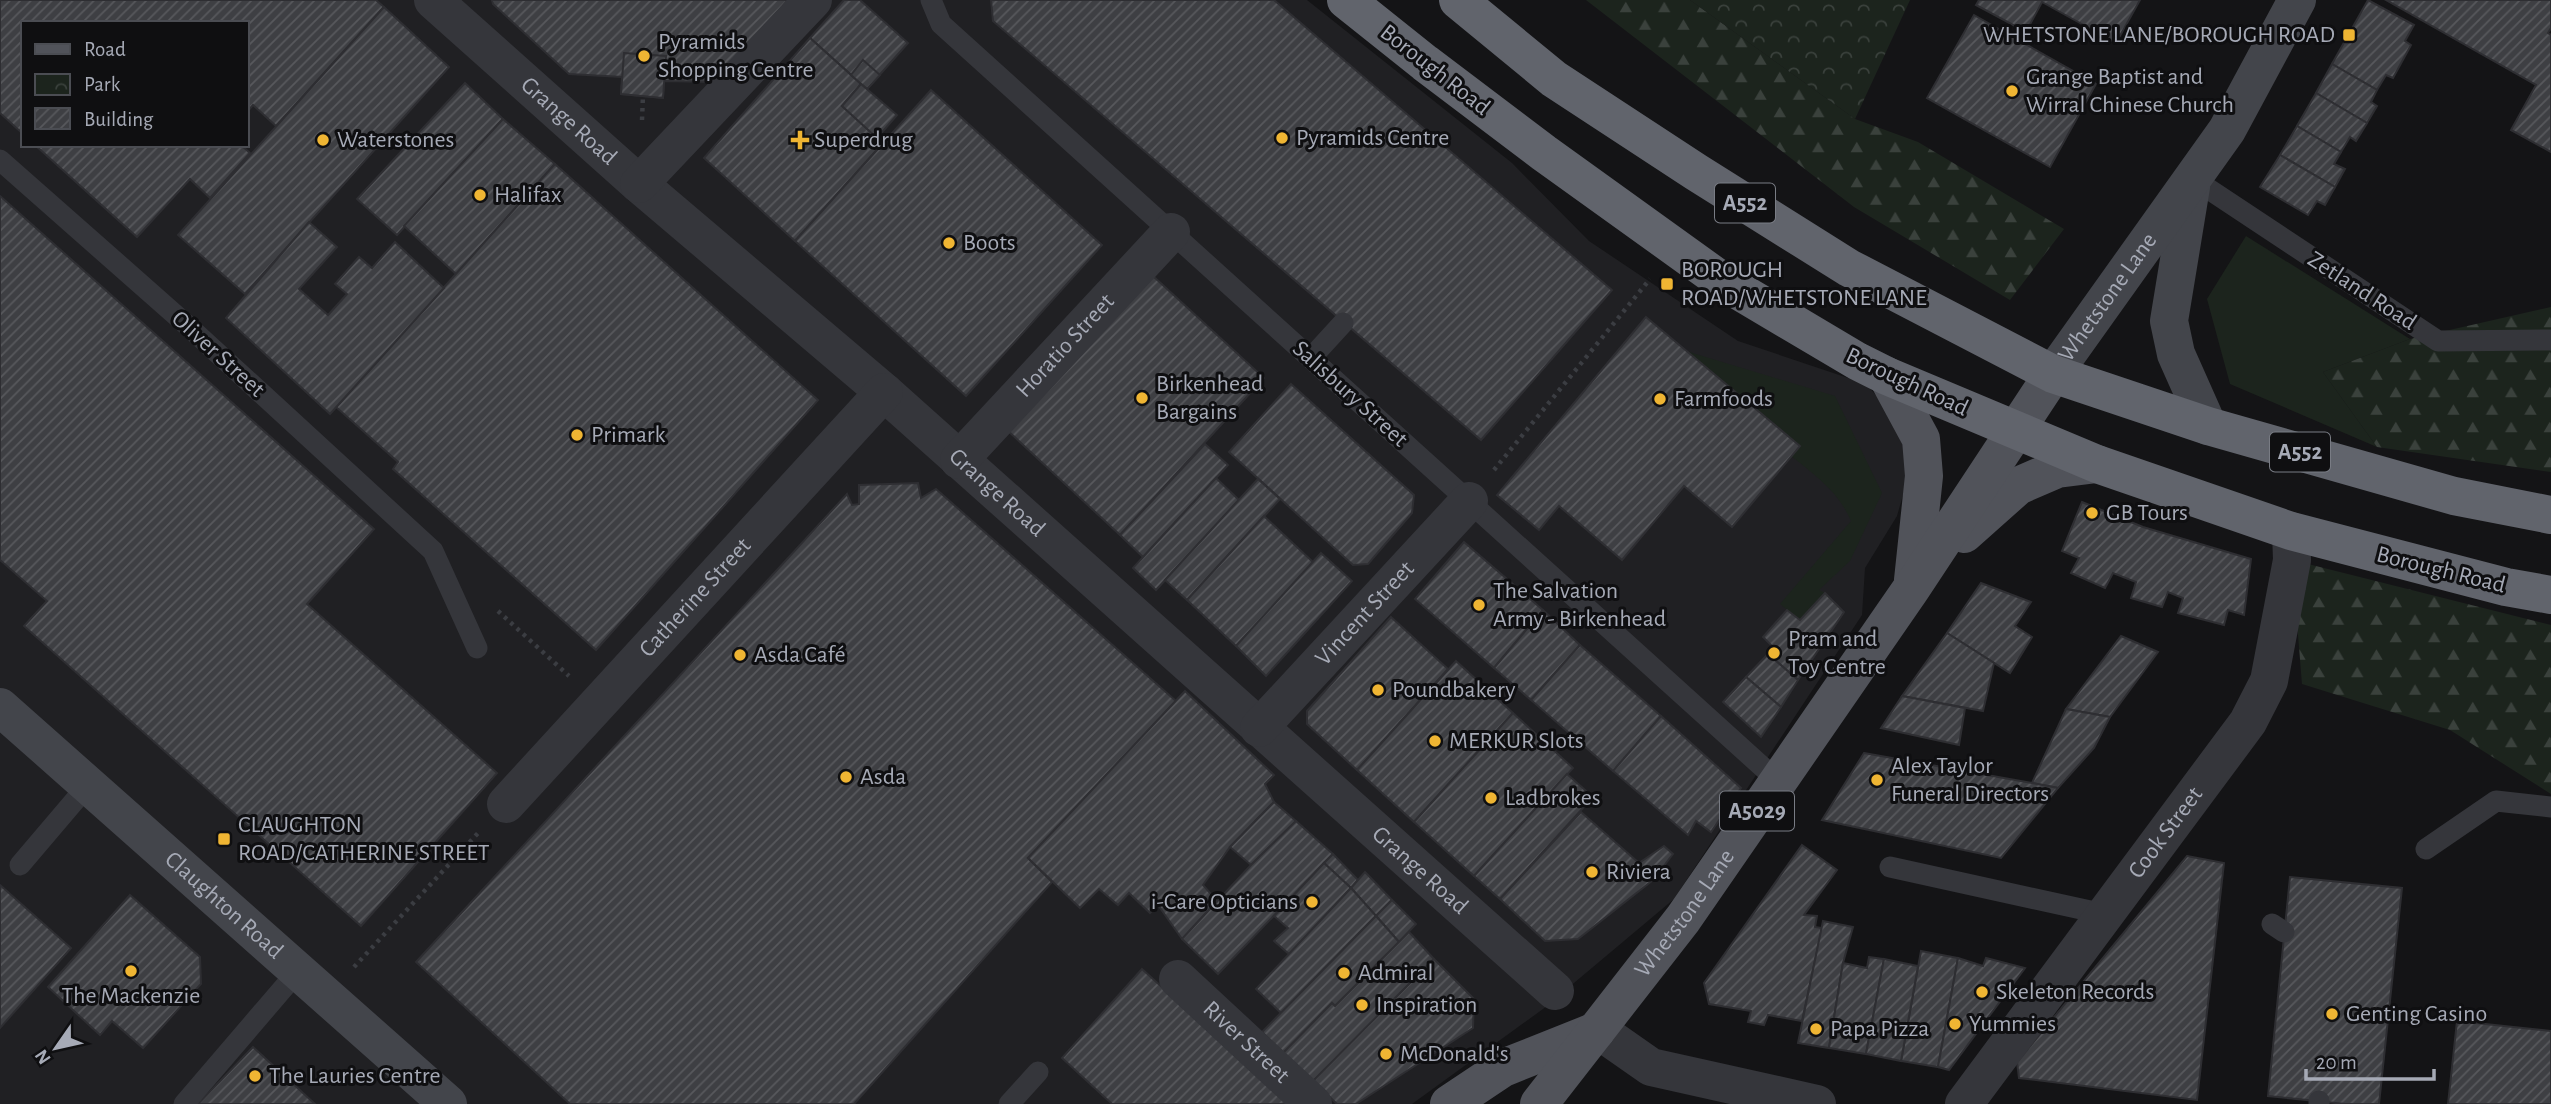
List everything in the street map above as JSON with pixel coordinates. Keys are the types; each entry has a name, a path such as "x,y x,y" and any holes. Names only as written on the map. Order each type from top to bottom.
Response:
{"highway":[{"name":"Borough Road","path":"1346,0 1544,153 1722,281 1887,376 2097,464 2291,531 2506,587 2551,595"},
{"name":"A552","path":"1458,0 1554,79 1719,187 1849,268 2053,373 2208,426 2454,496 2551,515"}],"main road":[{"name":"Whetstone Lane","path":"1598,1030 1683,919 1912,589 2053,373 2227,130 2297,0"},
{"path":"2192,178 2168,321 2176,354 2208,426"},
{"name":"Whetstone Lane","path":"1887,376 1921,439 1924,477 1912,589"},
{"name":"Whetstone Lane","path":"1912,589 1970,527 2018,486 2057,469 2097,464"},
{"name":"Claughton Road","path":"0,707 448,1104"},
{"path":"1449,1104 1503,1068 1598,1030"},
{"name":"A5029","path":"1539,1104 1598,1030"}],"street":[{"name":"Grange Road","path":"433,0 639,184 884,392 1555,991"},
{"path":"639,184 813,0"},
{"name":"Horatio Street","path":"959,460 1171,232"},
{"name":"Catherine Street","path":"506,804 884,392"},
{"name":"Vincent Street","path":"1259,727 1469,501"},
{"name":"Cook Street","path":"1964,1104 2248,722 2269,681 2292,560 2291,531"},
{"name":"River Street","path":"1178,979 1313,1104"},
{"path":"1598,1030 1651,1067 1802,1103"}],"lane":[{"name":"Salisbury Street","path":"931,0 941,24 1778,781"},
{"name":"Oliver Street","path":"0,160 188,326 433,551 477,648"},
{"name":"Zetland Road","path":"2192,178 2438,341 2551,340"},
{"path":"1311,358 1343,323"},
{"path":"20,865 88,785"},
{"path":"2426,849 2497,801 2551,807"},
{"path":"1890,867 2104,914"},
{"path":"184,1104 298,971"},
{"path":"1017,1102 1038,1072"}],"path":[{"path":"1469,501 1676,247"},
{"path":"491,605 598,704"},
{"path":"327,996 506,804"}],"shaded area":[{"path":"0,0 1307,0 1512,163 1589,241 1738,341 1866,384 1890,411 1904,444 1907,481 1897,516 1865,568 1862,615 1674,899 1543,1009 1412,1104 0,1104"}],"green space":[{"path":"1586,0 1690,0 1855,119 1918,142 2064,229 2010,300 1854,207"},
{"path":"1690,0 1910,0 1855,119"},
{"path":"2246,236 2410,339 2323,372 2377,447 2230,384 2207,299"},
{"path":"2551,307 2551,472 2377,447 2323,372 2410,339"},
{"path":"1686,351 1835,396 1882,493 1850,561 1819,590 1825,593 1800,620 1780,604 1851,521 1833,493 1791,456 1799,447"},
{"path":"2292,560 2551,625 2551,794 2450,730 2302,684"}],"building":[{"path":"0,0 376,0 384,7 276,126 253,105 248,111 248,21 21,21 21,132 0,113"},
{"name":"Pyramids Shopping Centre","path":"492,0 788,0 715,82 664,81 663,98 621,94 622,77 569,74 493,4"},
{"path":"844,0 860,0 908,43 867,89 810,38"},
{"name":"Pyramids Centre","path":"991,0 1274,0 1612,290 1481,440 993,21"},
{"path":"1979,0 2140,0 2116,43 2042,2 2026,32 1976,5"},
{"path":"2368,0 2414,25 2405,41 2411,45 2393,78 2386,75 2377,90 2332,64"},
{"path":"2386,0 2551,0 2551,28 2548,33 2551,35 2551,152 2511,130 2536,85"},
{"name":"Waterstones","path":"384,7 449,67 245,294 178,235"},
{"name":"Grange Baptist and Wirral Chinese Church","path":"1974,15 2096,84 2050,167 1927,98"},
{"name":"Superdrug","path":"810,38 861,84 842,106 883,143 795,241 704,158"},
{"path":"624,53 666,56 663,98 621,94"},
{"path":"863,60 880,75 867,89 851,75"},
{"path":"2332,64 2377,90 2371,102 2377,106 2367,123 2316,93"},
{"path":"465,83 503,119 397,235 357,199"},
{"path":"861,84 897,115 877,138 842,106"},
{"name":"Boots","path":"931,90 1102,245 966,396 795,241"},
{"path":"2316,93 2367,123 2356,141 2350,137 2341,152 2297,126"},
{"name":"Halifax","path":"503,119 555,164 456,274 404,226"},
{"path":"2297,126 2341,152 2334,164 2345,169 2335,187 2280,155"},
{"path":"37,147 243,147 250,153 210,198 190,179 137,237"},
{"path":"2280,155 2335,187 2325,205 2317,201 2308,215 2260,187"},
{"name":"Primark","path":"555,164 818,400 596,650 393,469 398,462 336,407"},
{"path":"0,196 374,529 307,604 497,773 361,926 24,626 47,601 0,560"},
{"path":"309,222 337,247 299,289 328,315 347,294 335,284 359,257 372,268 395,242 444,288 330,414 226,318"},
{"name":"Birkenhead Bargains","path":"1153,276 1264,378 1120,535 1007,430"},
{"name":"Farmfoods","path":"1646,317 1800,446 1732,527 1684,486 1622,560 1559,506 1539,530 1497,495"},
{"path":"1291,384 1414,495 1412,513 1368,564 1353,565 1229,452"},
{"path":"1205,444 1228,465 1143,557 1120,535"},
{"path":"1216,478 1239,500 1156,590 1133,568"},
{"path":"1258,479 1280,499 1187,600 1165,580"},
{"name":"Asda","path":"918,483 921,498 936,489 1176,701 1028,858 1052,882 854,1104 570,1104 416,962 847,494 852,505 859,504 859,485"},
{"path":"2082,502 2143,527 2251,559 2244,615 2228,610 2224,625 2178,613 2183,598 2168,592 2162,607 2131,598 2136,582 2113,573 2105,588 2071,573 2079,558 2062,551"},
{"path":"1264,516 1314,563 1236,646 1187,600"},
{"name":"The Salvation Army - Birkenhead","path":"1464,542 1543,610 1494,668 1415,599"},
{"path":"1321,553 1352,581 1266,676 1236,646"},
{"path":"1981,583 2031,602 2015,626 2032,637 2010,673 1947,633"},
{"path":"1825,593 1844,612 1798,680 1768,654 1773,647 1763,637 1787,610 1800,620"},
{"path":"1543,610 1580,645 1531,700 1494,668"},
{"name":"Poundbakery","path":"1391,617 1448,669 1357,770 1307,724 1307,711"},
{"path":"1947,633 1994,663 1983,711 1902,696"},
{"path":"2121,636 2158,652 2110,717 2066,709"},
{"path":"1580,645 1661,716 1613,771 1531,700"},
{"path":"1768,654 1798,680 1781,707 1746,677"},
{"name":"MERKUR Slots","path":"1456,661 1513,713 1414,822 1357,770"},
{"path":"1746,677 1781,707 1761,737 1723,702"},
{"path":"1185,691 1274,775 1265,784 1274,802 1230,847 1203,885 1217,901 1182,939 1158,905 1150,913 1129,893 1118,905 1099,889 1080,908 1028,858"},
{"path":"1902,696 1965,708 1959,745 1881,728"},
{"path":"2066,709 2110,717 2094,748 2058,788 2032,783"},
{"name":"Ladbrokes","path":"1513,713 1573,768 1474,876 1414,822"},
{"path":"1661,716 1741,788 1711,832 1696,821 1688,835 1613,771"},
{"path":"1864,753 2058,788 2001,858 1822,820"},
{"path":"1567,774 1593,797 1500,899 1474,876"},
{"path":"1274,802 1296,821 1251,865 1230,847"},
{"name":"Riviera","path":"1581,812 1639,863 1664,846 1673,854 1653,880 1578,939 1545,941 1500,899"},
{"path":"1296,821 1333,854 1218,974 1182,939"},
{"path":"1802,845 1837,870 1804,915 1817,916 1815,927 1822,928 1802,1021 1768,1015 1764,1025 1748,1022 1751,1011 1709,1004 1704,983"},
{"path":"1333,854 1358,880 1351,888 1324,863"},
{"path":"2187,856 2224,863 2197,1100 2019,1078 2017,1062"},
{"name":"i-Care Opticians","path":"1324,863 1351,888 1289,954 1274,941 1288,928 1274,916"},
{"path":"1365,872 1392,900 1376,916 1351,888"},
{"name":"Genting Casino","path":"2290,877 2402,888 2379,1104 2345,1104 2268,1096"},
{"path":"0,885 71,948 0,1028"},
{"path":"1351,888 1376,916 1281,1013 1256,989"},
{"name":"The Mackenzie","path":"130,895 200,957 201,984 143,1048 112,1021 100,1035 48,987"},
{"path":"1392,900 1416,924 1399,942 1376,916"},
{"name":"Admiral","path":"1376,916 1399,942 1335,1006 1332,1003 1283,1053 1262,1032"},
{"path":"1823,921 1853,927 1843,963 1829,1048 1798,1043"},
{"name":"Inspiration","path":"1409,932 1434,959 1313,1081 1283,1053 1332,1003 1335,1006"},
{"path":"1921,951 1958,958 1938,1067 1901,1061"},
{"path":"1869,957 1884,959 1866,1054 1829,1048 1843,963 1867,968"},
{"path":"1958,958 1983,966 1986,958 2025,968 1949,1070 1938,1067"},
{"name":"McDonald's","path":"1434,959 1474,999 1473,1028 1356,1104 1337,1104 1313,1081"},
{"path":"1884,959 1918,966 1901,1061 1866,1054"},
{"path":"1142,969 1291,1104 1112,1104 1062,1058"},
{"path":"2457,1021 2551,1031 2551,1104 2448,1104"},
{"name":"The Lauries Centre","path":"253,1047 315,1104 198,1104"}],"place":[{"name":"WHETSTONE LANE/BOROUGH ROAD","path":"2349,35"},
{"name":"Pyramids Shopping Centre","path":"644,56"},
{"name":"Grange Baptist and Wirral Chinese Church","path":"2012,91"},
{"name":"Pyramids Centre","path":"1282,138"},
{"name":"Waterstones","path":"323,140"},
{"name":"Superdrug","path":"800,140"},
{"name":"Halifax","path":"480,195"},
{"name":"Boots","path":"949,243"},
{"name":"BOROUGH ROAD/WHETSTONE LANE","path":"1667,284"},
{"name":"Birkenhead Bargains","path":"1142,398"},
{"name":"Farmfoods","path":"1660,399"},
{"name":"Primark","path":"577,435"},
{"name":"GB Tours","path":"2092,513"},
{"name":"The Salvation Army - Birkenhead","path":"1479,605"},
{"name":"Pram and Toy Centre","path":"1774,653"},
{"name":"Asda Café","path":"740,655"},
{"name":"Poundbakery","path":"1378,690"},
{"name":"MERKUR Slots","path":"1435,741"},
{"name":"Asda","path":"846,777"},
{"name":"Alex Taylor Funeral Directors","path":"1877,780"},
{"name":"Ladbrokes","path":"1491,798"},
{"name":"CLAUGHTON ROAD/CATHERINE STREET","path":"224,839"},
{"name":"Riviera","path":"1592,872"},
{"name":"i-Care Opticians","path":"1312,902"},
{"name":"The Mackenzie","path":"131,971"},
{"name":"Admiral","path":"1344,973"},
{"name":"Skeleton Records","path":"1982,992"},
{"name":"Inspiration","path":"1362,1005"},
{"name":"Genting Casino","path":"2332,1014"},
{"name":"Yummies","path":"1955,1024"},
{"name":"Papa Pizza","path":"1816,1029"},
{"name":"McDonald's","path":"1386,1054"},
{"name":"The Lauries Centre","path":"255,1076"}]}
